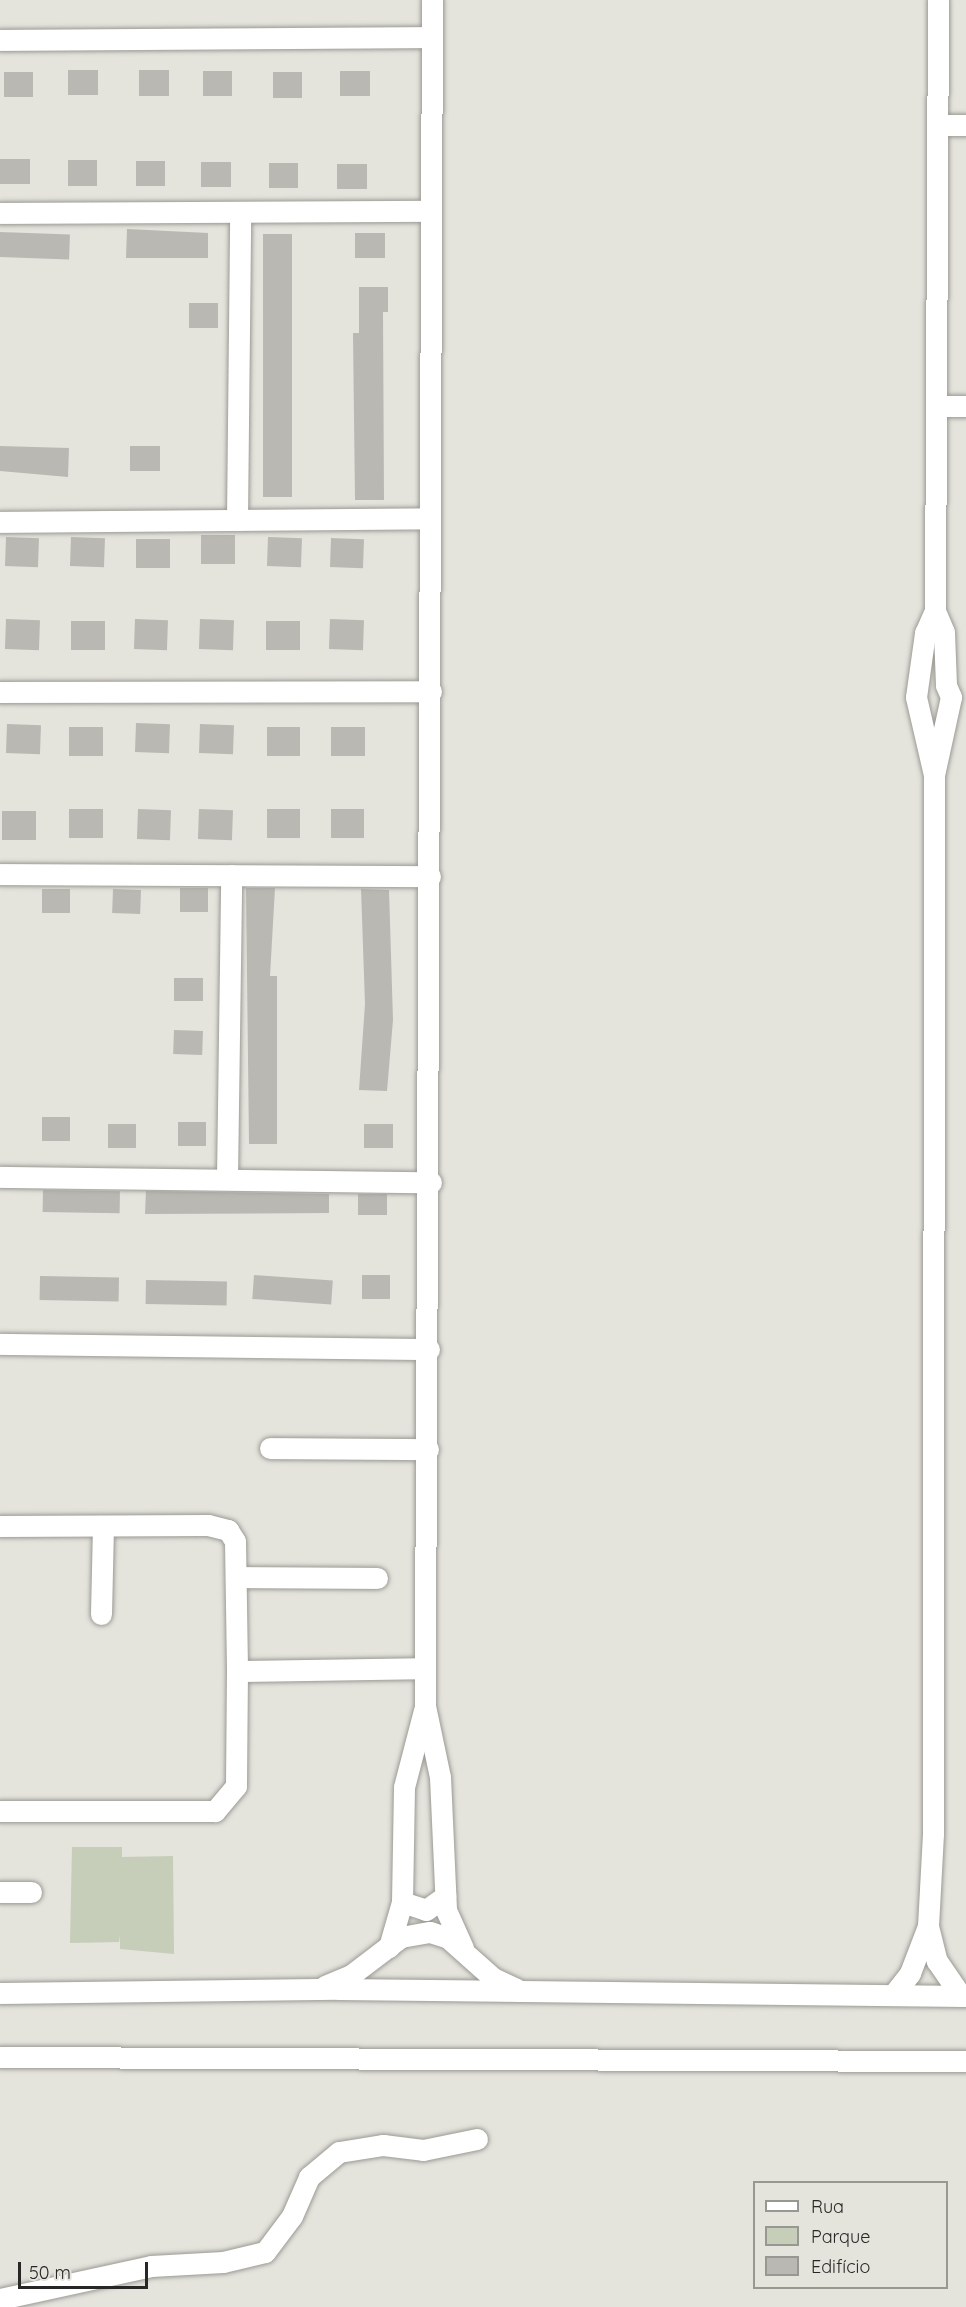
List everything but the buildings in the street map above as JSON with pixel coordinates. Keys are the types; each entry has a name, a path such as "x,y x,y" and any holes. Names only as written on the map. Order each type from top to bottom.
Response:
{"street":[{"path":"432,0 430,1182 425,1706 440,1777 445,1896 450,1925 463,1948 493,1978 526,1992"},
{"path":"934,775 926,758 920,709 916,698 920,686 925,633 935,610 938,406 938,0"},
{"path":"0,40 431,37"},
{"path":"938,125 966,125"},
{"path":"237,520 240,212"},
{"path":"0,213 431,212"},
{"path":"938,406 966,406"},
{"path":"0,522 430,518"},
{"path":"935,610 944,632 952,697 934,775 937,1548 928,1926 937,1961 964,1996"},
{"path":"920,686 933,680 952,697"},
{"path":"0,692 431,691"},
{"path":"920,709 930,715 952,697"},
{"path":"0,874 430,876"},
{"path":"227,1179 231,875"},
{"path":"0,1177 430,1182"},
{"path":"0,1344 429,1348"},
{"path":"270,1448 428,1449"},
{"path":"0,1526 220,1526 235,1541 237,1671 236,1786 216,1810 0,1811"},
{"path":"101,1614 103,1526"},
{"path":"236,1577 377,1578"},
{"path":"237,1671 425,1668"},
{"path":"389,1947 402,1902 406,1779 425,1706"},
{"path":"406,1779 440,1777"},
{"path":"0,1892 31,1892"},
{"path":"402,1902 426,1910 445,1896"},
{"path":"893,1995 910,1972 928,1926"},
{"path":"315,1990 351,1975 401,1937 430,1932 463,1948"},
{"path":"0,1993 315,1990 964,1996"},
{"path":"0,2057 966,2061"},
{"path":"0,2299 140,2268 223,2262 266,2252 292,2216 309,2177 339,2152 383,2145 423,2150 477,2139"}],"green space":[{"path":"72,1847 122,1847 122,1857 173,1856 174,1954 120,1949 120,1935 119,1942 70,1943"}]}
